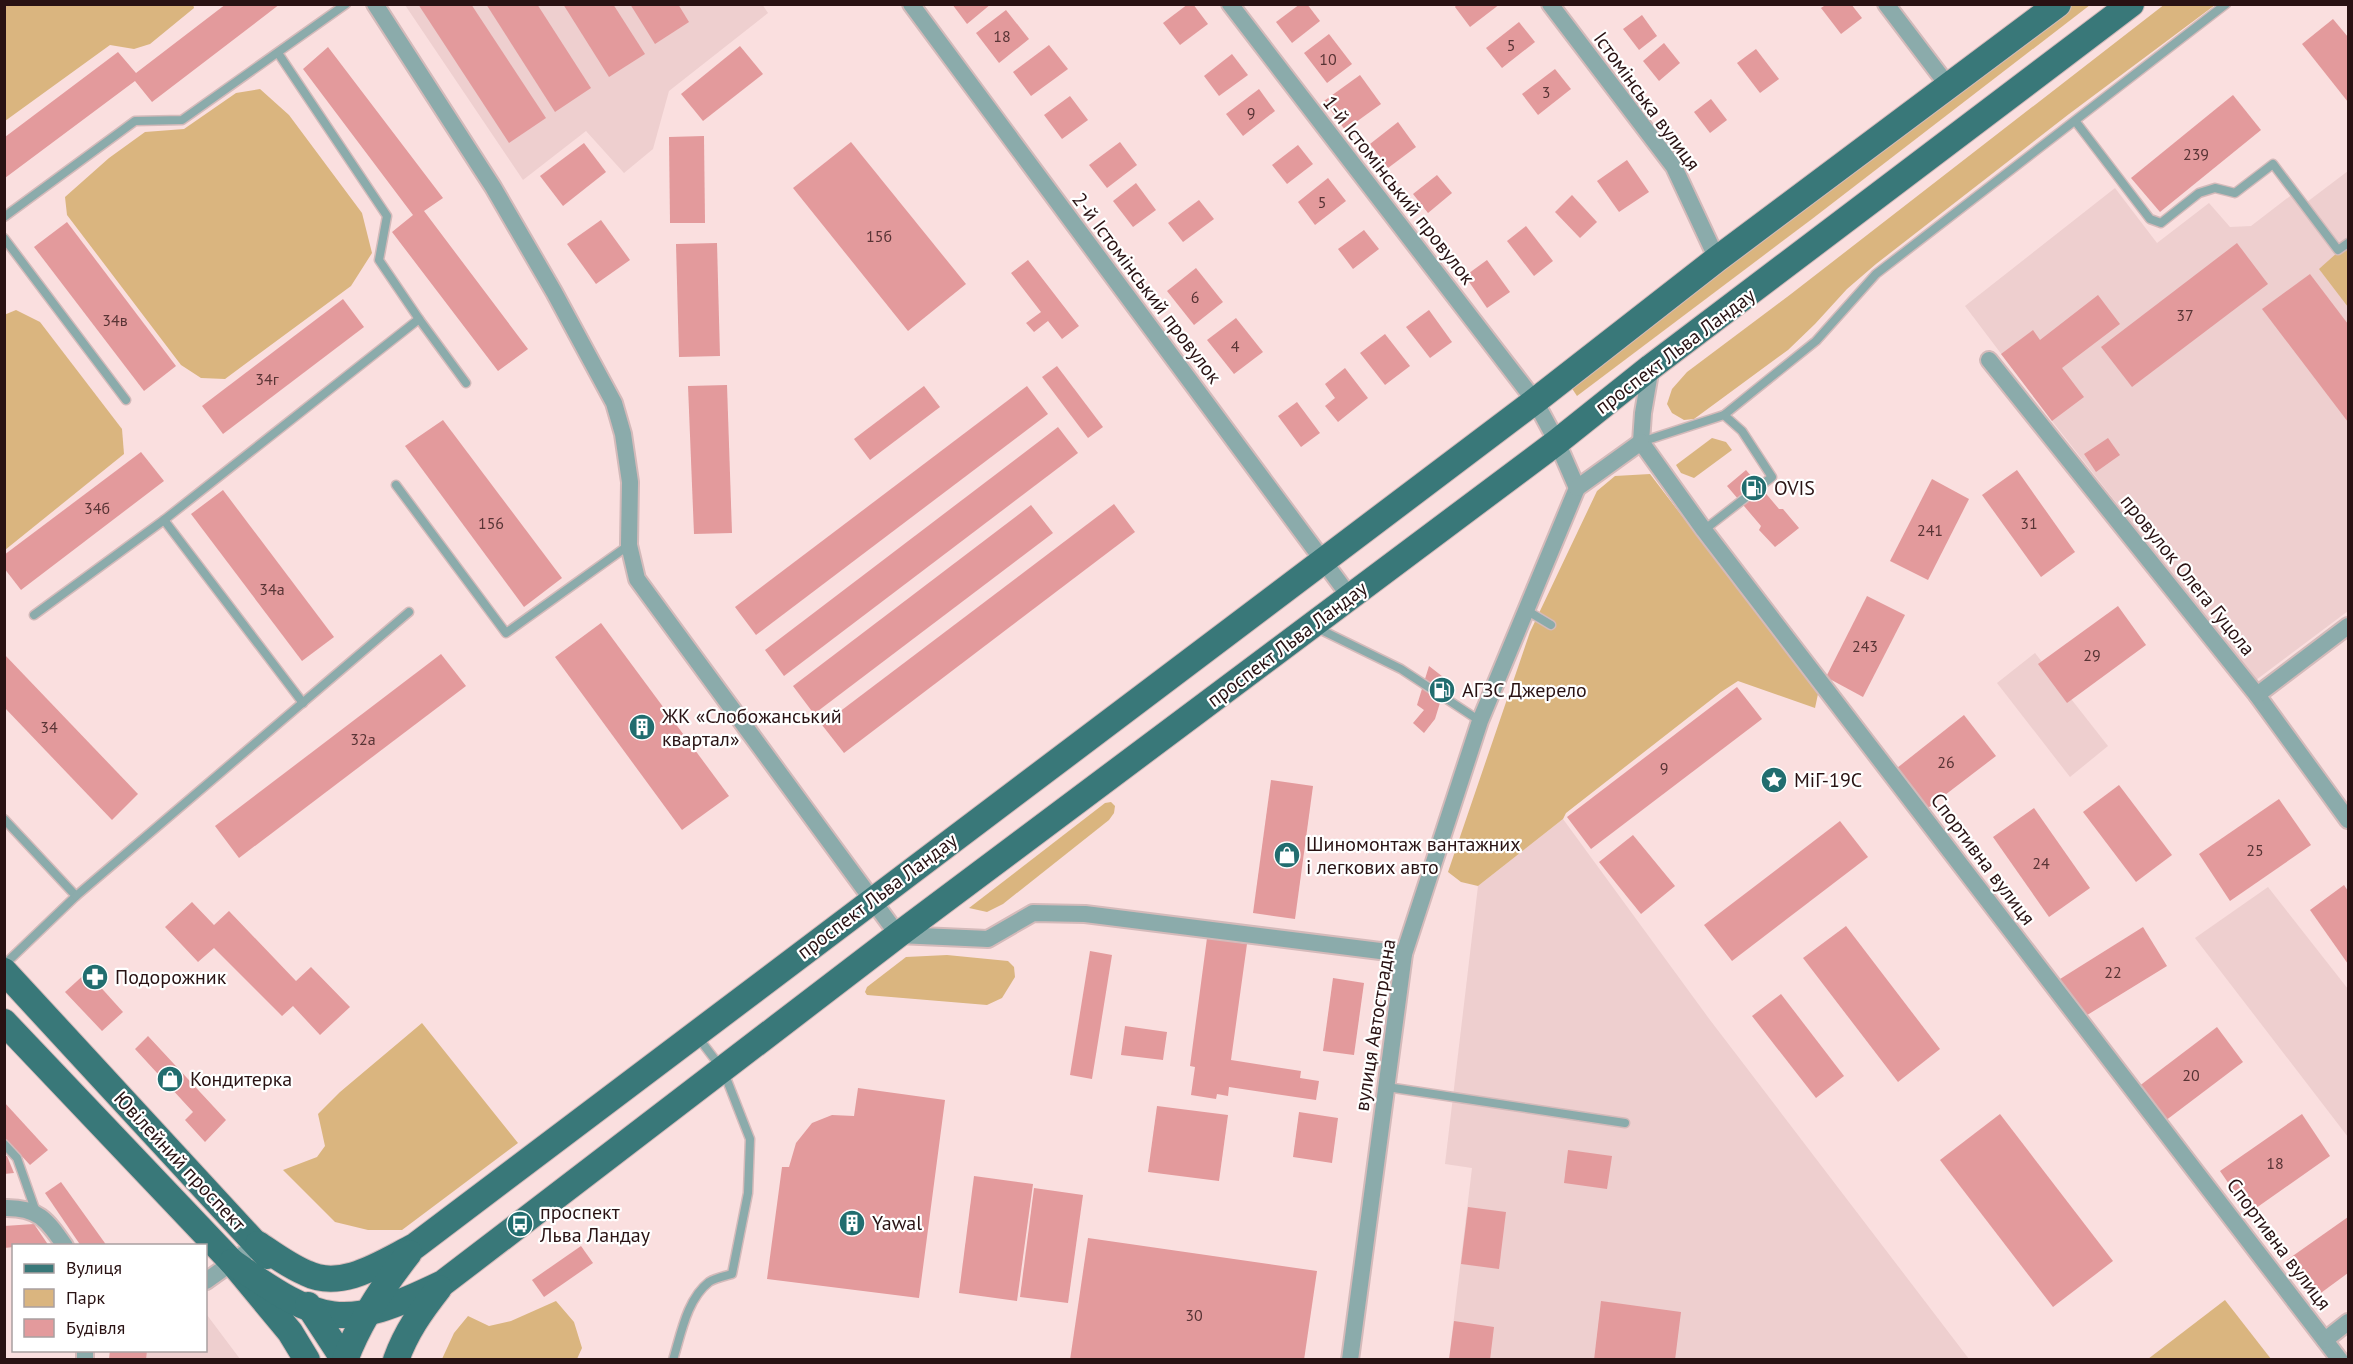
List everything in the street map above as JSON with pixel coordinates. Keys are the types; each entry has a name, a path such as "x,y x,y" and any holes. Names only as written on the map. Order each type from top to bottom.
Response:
{"main road":[{"name":"проспект Льва Ландау","path":"415,1246 1535,401 1717,259 2058,4"},
{"name":"проспект Льва Ландау","path":"443,1283 898,936 1557,442 1651,367 2131,4"},
{"name":"Ювілейний проспект","path":"4,971 258,1244 313,1312 345,1359"},
{"name":"Ювілейний проспект","path":"4,1022 232,1262 290,1332 307,1359"},
{"path":"258,1244 307,1274 326,1279 349,1277 369,1270 415,1246"},
{"path":"345,1359 354,1336 384,1285 415,1246"},
{"path":"232,1262 276,1293 313,1312 340,1316 367,1314 408,1300 443,1283"},
{"path":"396,1359 410,1329 443,1283"}],"street":[{"path":"375,4 493,187 554,292 614,403 630,482 629,545 633,568 644,590 898,936 988,939 1033,913 1085,914 1404,954"},
{"name":"2-й Істомінський провулок","path":"911,4 1350,597"},
{"name":"1-й Істомінський провулок","path":"1230,4 1535,401 1557,442"},
{"name":"Істомінська вулиця","path":"1550,4 1674,167 1717,259"},
{"path":"1886,4 1949,87"},
{"name":"провулок Олега Гуцола","path":"1989,360 2256,694 2349,820"},
{"path":"1557,442 1576,488 1641,442 1643,413 1651,367"},
{"name":"Спортивна вулиця","path":"1641,442 1704,530 2340,1359"},
{"name":"вулиця Автострадна","path":"1350,1359 1404,954 1480,721 1576,488"},
{"path":"2256,694 2349,626"},
{"path":"4,1208 16,1207 36,1212 48,1221 64,1244"},
{"path":"207,1280 258,1244"},
{"path":"2325,1340 2349,1322"}],"lane":[{"path":"4,217 135,121 182,120 346,4"},
{"path":"1641,442 1724,415 1816,341 1876,274 2076,122 2226,4"},
{"path":"278,53 387,216 379,260 466,382"},
{"path":"2076,122 2150,219 2161,223 2199,193 2215,188 2235,193 2273,164 2338,250 2349,243"},
{"path":"4,238 126,400"},
{"path":"34,615 164,520 419,319"},
{"path":"1704,530 1772,477 1742,431 1724,415"},
{"path":"396,485 506,633 629,545"},
{"path":"164,520 303,702"},
{"path":"1526,610 1551,625"},
{"path":"4,965 76,896 409,612"},
{"path":"1311,626 1401,669 1480,721"},
{"path":"4,819 76,896"},
{"path":"673,1359 686,1318 698,1294 710,1281 732,1274 748,1193 750,1139 723,1070 695,1034"},
{"path":"1387,1087 1625,1123"},
{"path":"4,1144 17,1158 36,1212"}],"shaded area":[{"path":"762,4 768,13 669,91 653,149 624,173 586,131 523,180 405,5"},
{"path":"2348,171 2348,611 2256,680 2052,421 1965,306 2115,188 2157,243 2209,203 2230,227 2251,226 2294,193 2303,205"},
{"path":"2035,653 2108,746 2070,777 1997,683"},
{"path":"1563,819 1710,1020 1969,1359 1449,1359 1472,1168 1445,1164 1478,886"},
{"path":"2268,887 2348,989 2348,1137 2195,938"},
{"path":"207,1315 240,1359 109,1360 110,1352 207,1352"}],"green space":[{"path":"5,4 193,4 194,8 150,44 134,49 110,45 5,121"},
{"path":"2165,4 2215,5 2069,114 1876,264 1847,289 1788,350 1694,419 1684,420 1672,413 1667,404 1672,389 1687,372"},
{"path":"2070,5 2090,5 1577,396 1571,387"},
{"path":"260,89 289,115 362,213 372,253 351,286 225,379 201,378 181,365 67,215 65,197 109,158 145,132 184,129 236,93"},
{"path":"2348,243 2348,307 2319,269"},
{"path":"16,310 40,322 122,429 124,454 5,550 4,315"},
{"path":"1712,438 1726,442 1732,450 1694,478 1681,473 1676,465"},
{"path":"1650,474 1818,694 1815,708 1738,681 1566,813 1563,819 1478,886 1461,882 1448,872 1530,632 1597,491 1615,476"},
{"path":"1111,802 1115,806 1114,813 1109,820 1003,904 987,912 969,908 1105,803"},
{"path":"947,955 1008,961 1014,967 1015,977 1002,998 987,1005 867,995 865,992 867,987 906,957"},
{"path":"422,1023 518,1143 402,1230 368,1230 335,1222 283,1170 317,1157 325,1146 318,1114 340,1092"},
{"path":"2225,1300 2271,1359 2148,1359"},
{"path":"556,1301 574,1322 582,1348 577,1359 442,1359 454,1333 468,1316 489,1326 511,1321"}],"building":[{"path":"226,4 280,4 152,102 135,81 5,178 5,137 118,52 136,73"},
{"path":"418,4 471,4 546,118 509,143"},
{"path":"486,4 537,4 591,88 555,112"},
{"path":"563,4 613,4 645,54 609,77"},
{"path":"630,4 678,4 689,22 655,44"},
{"path":"952,4 991,4 967,24"},
{"path":"1188,4 1193,4 1208,24 1180,45 1163,23"},
{"path":"1300,4 1307,4 1320,21 1292,43 1276,22"},
{"path":"1457,4 1500,4 1470,27 1455,7"},
{"path":"1827,4 1851,4 1862,18 1841,34 1821,8"},
{"path":"1006,10 1029,39 999,63 976,33"},
{"path":"1642,15 1657,36 1639,50 1623,29"},
{"path":"2333,19 2348,37 2348,102 2302,44"},
{"path":"1519,22 1535,42 1502,68 1486,48"},
{"path":"1329,34 1352,64 1327,83 1304,53"},
{"path":"1664,43 1680,63 1659,81 1643,61"},
{"path":"1049,45 1068,69 1031,96 1013,72"},
{"path":"740,46 763,74 703,121 681,94"},
{"path":"328,47 443,198 424,211 528,349 498,371 392,232 413,215 303,69"},
{"path":"1756,49 1779,79 1760,93 1737,63"},
{"path":"1232,54 1248,75 1219,96 1204,76"},
{"path":"1555,69 1571,89 1538,115 1522,94"},
{"path":"1360,75 1381,104 1345,130 1324,101"},
{"path":"1259,89 1275,111 1243,136 1226,114"},
{"path":"2233,95 2261,130 2160,212 2131,178"},
{"path":"1070,96 1088,120 1062,139 1044,115"},
{"path":"1711,99 1727,120 1710,133 1694,112"},
{"path":"1398,122 1416,147 1388,168 1370,144"},
{"path":"704,136 705,223 670,223 669,137"},
{"path":"851,142 966,284 908,331 793,188"},
{"path":"1120,142 1137,165 1107,188 1089,165"},
{"path":"584,143 606,172 563,206 540,176"},
{"path":"1298,145 1313,164 1287,184 1272,165"},
{"path":"1627,160 1649,192 1619,212 1597,181"},
{"path":"1437,175 1452,193 1428,213 1413,194"},
{"path":"1328,178 1346,201 1315,225 1298,202"},
{"path":"1136,183 1156,210 1133,227 1113,201"},
{"path":"1572,195 1597,222 1580,238 1555,212"},
{"path":"1199,200 1214,219 1183,242 1168,223"},
{"path":"601,220 630,260 596,284 567,244"},
{"path":"67,222 176,366 144,391 34,247"},
{"path":"1526,226 1553,261 1534,276 1507,241"},
{"path":"1364,230 1379,249 1353,269 1338,249"},
{"path":"717,243 720,356 679,357 676,244"},
{"path":"2237,243 2268,284 2132,387 2101,347"},
{"path":"1028,260 1079,326 1062,339 1048,321 1034,332 1026,323 1041,312 1011,273"},
{"path":"1487,260 1510,292 1487,308 1465,276"},
{"path":"1196,268 1223,302 1194,325 1167,291"},
{"path":"2310,274 2348,324 2348,422 2262,309"},
{"path":"2098,295 2120,324 2062,368 2084,397 2052,421 2001,354 2033,330 2040,340"},
{"path":"343,299 364,327 223,434 202,406"},
{"path":"1429,310 1452,342 1430,358 1406,327"},
{"path":"1236,318 1263,352 1234,374 1207,340"},
{"path":"1385,334 1410,366 1385,385 1360,353"},
{"path":"1057,366 1103,427 1088,438 1042,377"},
{"path":"1345,368 1368,398 1338,422 1325,406 1335,398 1325,384"},
{"path":"727,385 732,533 694,534 688,386"},
{"path":"924,386 940,407 870,460 854,439"},
{"path":"1027,386 1048,414 756,635 735,607"},
{"path":"1297,402 1320,433 1301,447 1278,416"},
{"path":"443,420 562,578 524,607 405,446"},
{"path":"1058,427 1078,453 784,676 765,650"},
{"path":"2108,438 2120,455 2096,472 2084,454"},
{"path":"141,452 164,481 21,590 4,568 4,555"},
{"path":"1746,470 1779,509 1783,509 1799,528 1775,547 1759,530 1761,526 1727,486"},
{"path":"2017,470 2075,552 2041,577 1982,495"},
{"path":"1932,479 1969,499 1928,580 1890,561"},
{"path":"223,490 334,637 302,661 191,514"},
{"path":"1114,504 1135,532 844,753 822,725"},
{"path":"1031,505 1053,533 814,714 793,686"},
{"path":"1867,596 1905,615 1863,697 1826,677"},
{"path":"2118,606 2146,645 2067,703 2038,664"},
{"name":"ЖК «Слобожанський квартал»","path":"601,623 729,796 682,830 555,657"},
{"path":"4,654 138,794 112,820 4,707"},
{"path":"441,654 466,686 239,858 215,826"},
{"path":"1429,666 1447,680 1435,719 1424,733 1413,723 1424,710 1417,705"},
{"path":"1737,687 1762,719 1591,849 1567,817"},
{"path":"1964,715 1996,756 1928,808 1897,768"},
{"path":"1271,780 1313,786 1295,919 1253,913"},
{"path":"2119,785 2172,855 2136,882 2083,812"},
{"path":"2279,799 2311,845 2230,901 2199,854"},
{"path":"2034,808 2090,888 2049,917 1993,837"},
{"path":"1840,821 1868,857 1732,961 1704,925"},
{"path":"1633,835 1675,886 1641,914 1599,862"},
{"path":"2344,885 2348,891 2348,964 2310,910"},
{"path":"192,902 214,925 229,911 296,981 311,967 350,1007 320,1035 293,1006 282,1016 214,948 198,962 165,927"},
{"path":"1846,926 1940,1049 1898,1082 1803,958"},
{"path":"2143,927 2167,966 2084,1017 2060,979"},
{"path":"1207,938 1247,944 1231,1060 1301,1071 1300,1078 1319,1081 1316,1100 1229,1087 1228,1096 1217,1094 1216,1099 1191,1095 1195,1067 1190,1066"},
{"path":"1090,951 1112,955 1092,1079 1070,1075"},
{"path":"87,972 123,1012 102,1031 65,992"},
{"path":"1333,978 1364,983 1354,1055 1323,1051"},
{"path":"1781,994 1844,1076 1816,1098 1752,1016"},
{"path":"1125,1026 1167,1032 1163,1060 1121,1055"},
{"path":"2217,1027 2243,1062 2165,1121 2138,1087"},
{"path":"148,1036 226,1120 205,1142 185,1120 193,1112 135,1049"},
{"name":"Yawal","path":"858,1088 945,1100 919,1298 767,1279 782,1167 789,1167 796,1143 812,1123 832,1115 854,1116"},
{"path":"4,1102 48,1150 30,1165 4,1137"},
{"path":"1157,1106 1228,1115 1219,1181 1148,1172"},
{"path":"1299,1112 1338,1118 1332,1163 1293,1157"},
{"path":"2000,1114 2113,1261 2053,1307 1940,1160"},
{"path":"2302,1114 2330,1156 2249,1213 2220,1171"},
{"path":"1568,1150 1612,1156 1607,1189 1564,1183"},
{"path":"4,1156 7,1156 14,1173 4,1174"},
{"path":"974,1176 1033,1184 1017,1301 959,1293"},
{"path":"61,1182 106,1244 80,1244 45,1193"},
{"path":"1034,1188 1083,1195 1068,1303 1020,1297"},
{"path":"1468,1207 1506,1212 1499,1269 1461,1264"},
{"path":"2348,1217 2348,1273 2314,1298 2287,1260"},
{"path":"34,1224 48,1244 12,1244 12,1247 4,1248 4,1226"},
{"path":"1088,1238 1317,1271 1304,1360 1070,1360"},
{"path":"581,1246 593,1263 544,1297 532,1280"},
{"path":"1601,1301 1681,1312 1675,1360 1594,1360"},
{"path":"1454,1321 1494,1327 1490,1360 1449,1360"},
{"path":"110,1352 147,1352 146,1360 109,1360"}],"place":[{"name":"OVIS","path":"1754,488"},
{"name":"АГЗС Джерело","path":"1442,690"},
{"name":"ЖК «Слобожанський квартал»","path":"642,727"},
{"name":"МіГ-19С","path":"1774,780"},
{"name":"Шиномонтаж вантажних і легкових авто","path":"1287,855"},
{"name":"Подорожник","path":"95,977"},
{"name":"Кондитерка","path":"170,1079"},
{"name":"Yawal","path":"852,1223"},
{"name":"проспект Льва Ландау","path":"520,1224"}]}
